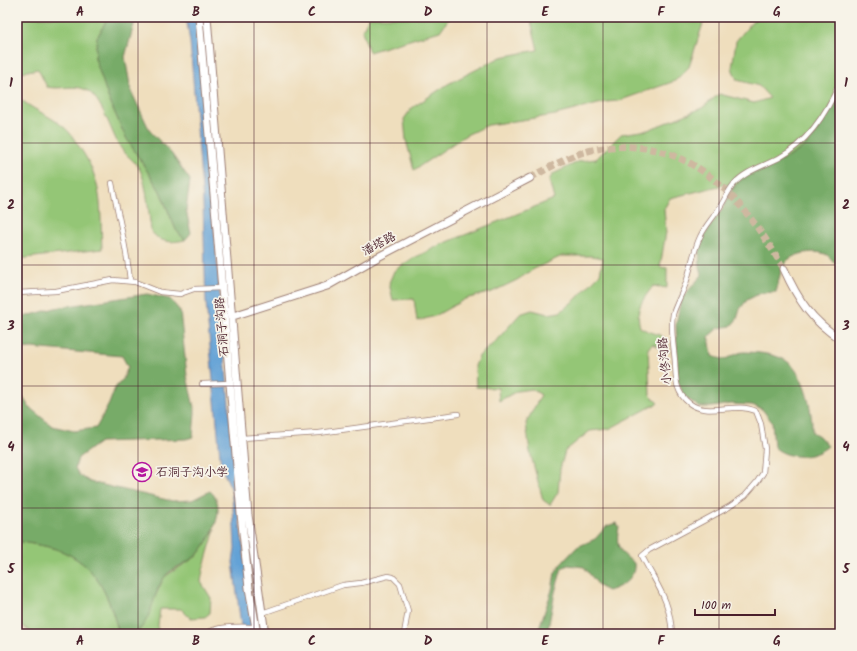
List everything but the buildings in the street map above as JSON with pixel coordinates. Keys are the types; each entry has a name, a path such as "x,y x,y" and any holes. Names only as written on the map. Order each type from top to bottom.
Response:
{"main road":[{"name":"石洞子沟路","path":"199,17 241,514 255,629"},
{"name":"石洞子沟路","path":"207,17 233,316 248,515 265,634"},
{"name":"潘塔路","path":"233,316 327,286 378,257 530,178"},
{"path":"784,269 800,302 826,330 840,339"}],"street":[{"path":"840,17 840,24"},
{"name":"小佟沟路","path":"672,634 671,619 665,597 642,556 649,550 729,507 745,496 763,473 765,449 761,424 756,411 741,407 705,410 698,409 688,402 679,392 675,376 673,315 686,283 700,236 722,204 727,193 736,182 743,177 779,158 802,143 834,97 840,82"},
{"path":"112,183 121,232 126,248 130,281"},
{"path":"17,293 56,291 113,280 130,281 160,292 180,294 194,289 222,288"},
{"path":"202,384 230,384"},
{"path":"242,438 320,433 458,414"},
{"path":"262,613 343,585 361,583 388,576 394,577 400,584 408,611 404,634"},
{"path":"207,634 213,630 240,627 255,629"}],"green space":[{"path":"17,17 108,17 97,38 95,58 108,97 125,136 160,191 176,230 185,240 170,242 162,240 151,231 146,191 140,170 121,149 101,107 92,94 77,87 47,87 38,69 17,73"},
{"path":"108,17 136,17 125,57 131,91 150,131 171,153 190,180 186,210 191,233 185,240 176,230 160,191 125,136 108,97 95,58 97,38"},
{"path":"369,17 450,17 440,31 369,52 362,31"},
{"path":"530,17 705,17 689,67 675,81 618,101 606,102 555,115 488,125 466,135 414,170 406,140 404,119 412,108 448,84 501,57 538,50"},
{"path":"761,17 840,17 841,76 836,98 815,134 806,145 797,152 739,183 730,190 727,184 670,198 664,209 666,232 660,267 667,268 667,288 653,286 640,305 638,315 640,327 660,335 666,340 668,345 669,352 653,344 648,348 650,395 658,403 609,429 590,431 565,451 560,469 558,492 550,505 543,500 530,452 526,423 541,395 532,389 517,391 499,401 498,388 476,387 475,366 479,356 495,342 520,314 532,310 548,314 560,312 575,300 600,274 603,258 591,256 562,256 534,269 517,280 492,292 465,299 435,316 417,321 414,299 393,300 389,283 394,271 410,260 440,245 554,199 549,180 553,174 580,161 596,159 621,134 648,130 702,108 719,94 754,103 770,98 759,86 737,80 732,68 736,41 753,21"},
{"path":"840,86 840,269 827,255 823,253 811,252 794,256 786,262 784,266 776,292 761,293 747,300 740,309 737,319 731,326 718,328 709,336 712,356 724,359 741,352 754,352 783,359 797,371 809,402 812,432 819,436 828,446 815,453 794,456 774,447 772,422 762,409 752,405 731,404 712,407 699,407 684,396 678,381 676,324 681,299 702,275 699,254 701,245 708,230 734,188 743,179 785,159 807,144 822,124"},
{"path":"17,96 22,101 53,119 67,130 86,158 92,171 99,195 102,249 18,259"},
{"path":"147,294 170,299 180,311 187,376 195,412 193,437 186,439 100,442 78,458 75,468 79,475 90,482 172,501 192,500 210,491 218,506 218,514 212,533 196,556 166,575 160,585 146,621 141,628 135,634 119,634 111,607 99,582 82,563 70,555 56,549 17,541 17,388 29,407 52,426 74,431 96,428 109,404 115,388 123,379 128,367 122,356 32,348 17,349 17,316 24,317 55,308"},
{"path":"616,523 619,527 619,548 634,563 633,574 627,582 608,591 600,587 584,567 568,565 562,568 555,592 547,634 537,634 552,590 555,573 560,565 577,547 595,539 607,526"},
{"path":"215,529 201,582 211,598 210,613 205,617 190,618 181,609 160,609 157,634 135,634 140,630 164,577 197,556"},
{"path":"17,541 56,549 70,555 82,563 99,582 111,607 119,634 99,634 95,627 88,627 53,634 38,635 30,632 17,621"}],"water":[{"path":"186,17 196,17 235,486 255,634 242,634 233,562 235,549 231,488 221,467 206,303 203,204 190,42"}],"tunnel":[{"path":"530,178 571,157 597,149 630,147 659,151 686,161 709,176 731,195 768,243 784,269"}],"place":[{"name":"石洞子沟小学","path":"142,472"}]}
